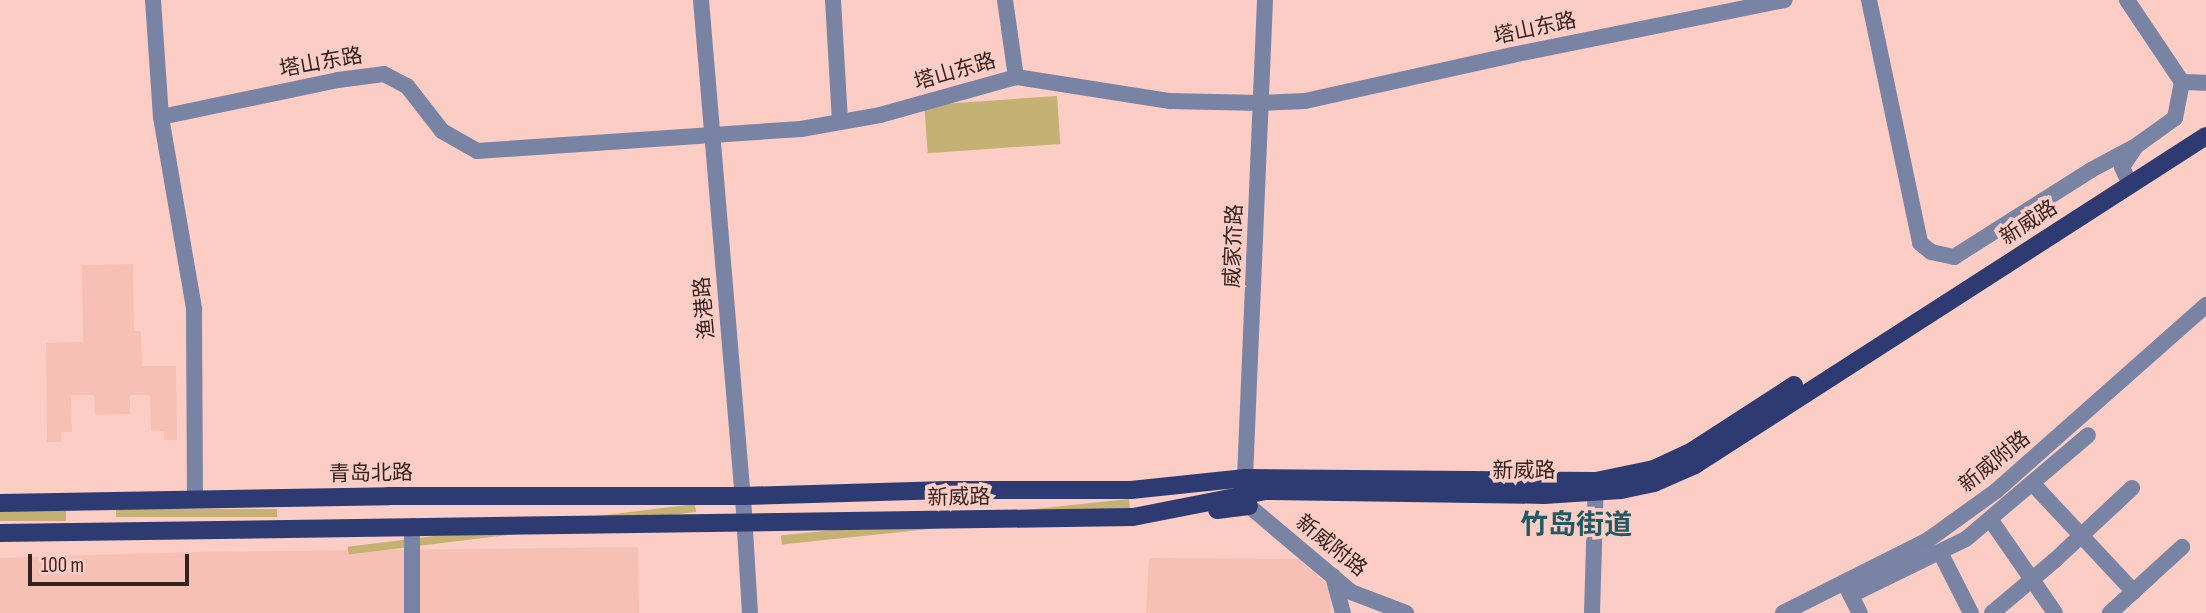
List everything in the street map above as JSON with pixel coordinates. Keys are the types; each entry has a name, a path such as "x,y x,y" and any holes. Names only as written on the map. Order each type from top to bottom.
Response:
{"main road":[{"name":"新威路","path":"1596,487 1654,469 1689,453 2206,124"},
{"name":"新威路","path":"743,496 947,490 1247,492 1596,487 1654,483 1695,465 2206,136"},
{"name":"新威路","path":"743,524 1133,517 1247,492"},
{"name":"青岛北路","path":"0,503 195,499 743,496"},
{"path":"0,533 743,524"}],"street":[{"path":"153,0 161,117 194,309 195,499"},
{"name":"渔港路","path":"701,0 743,496 750,613"},
{"path":"833,0 840,122"},
{"path":"1005,0 1016,77"},
{"name":"威家夼路","path":"1247,492 1265,0"},
{"name":"塔山东路","path":"161,117 338,80 384,74 407,86 442,131 477,151 801,129 880,115 1016,77 1170,101 1305,101 1512,55 1785,0"},
{"path":"1869,0 1920,243 1931,252 1954,257 2091,170 2136,146 2175,118 2182,82 2127,0"},
{"path":"2182,82 2206,83"},
{"path":"2126,176 2122,167 2136,146"},
{"name":"新威附路","path":"1783,613 1848,589 1928,540 1996,491 2206,305"},
{"path":"1860,613 1848,589 1966,539 2088,435"},
{"path":"2032,483 2083,534 2133,592"},
{"path":"1592,613 1596,487"},
{"path":"2000,611 2132,488"},
{"name":"新威附路","path":"1247,492 1352,592 1406,613"},
{"path":"1990,519 2055,613"},
{"path":"412,526 412,613"},
{"path":"2110,613 2182,547"},
{"path":"1940,552 1971,613"},
{"path":"1333,576 1343,613"}],"shaded area":[{"path":"1057,96 1060,144 928,153 924,105"},
{"path":"133,264 134,331 141,331 142,366 176,366 177,440 164,440 164,431 151,431 150,395 130,395 130,414 95,415 94,395 71,395 72,432 61,432 61,442 47,442 46,343 83,342 82,265"},
{"path":"1129,499 1130,508 782,545 781,536"},
{"path":"695,504 696,512 349,555 348,547"},
{"path":"116,509 277,509 277,517 116,517"},
{"path":"0,511 66,511 66,521 0,521"},
{"path":"638,547 639,613 0,613 0,558 186,552"},
{"path":"1149,558 1299,559 1331,588 1330,613 1146,613"}],"district":[{"name":"竹岛街道","path":"1576,526"}]}
